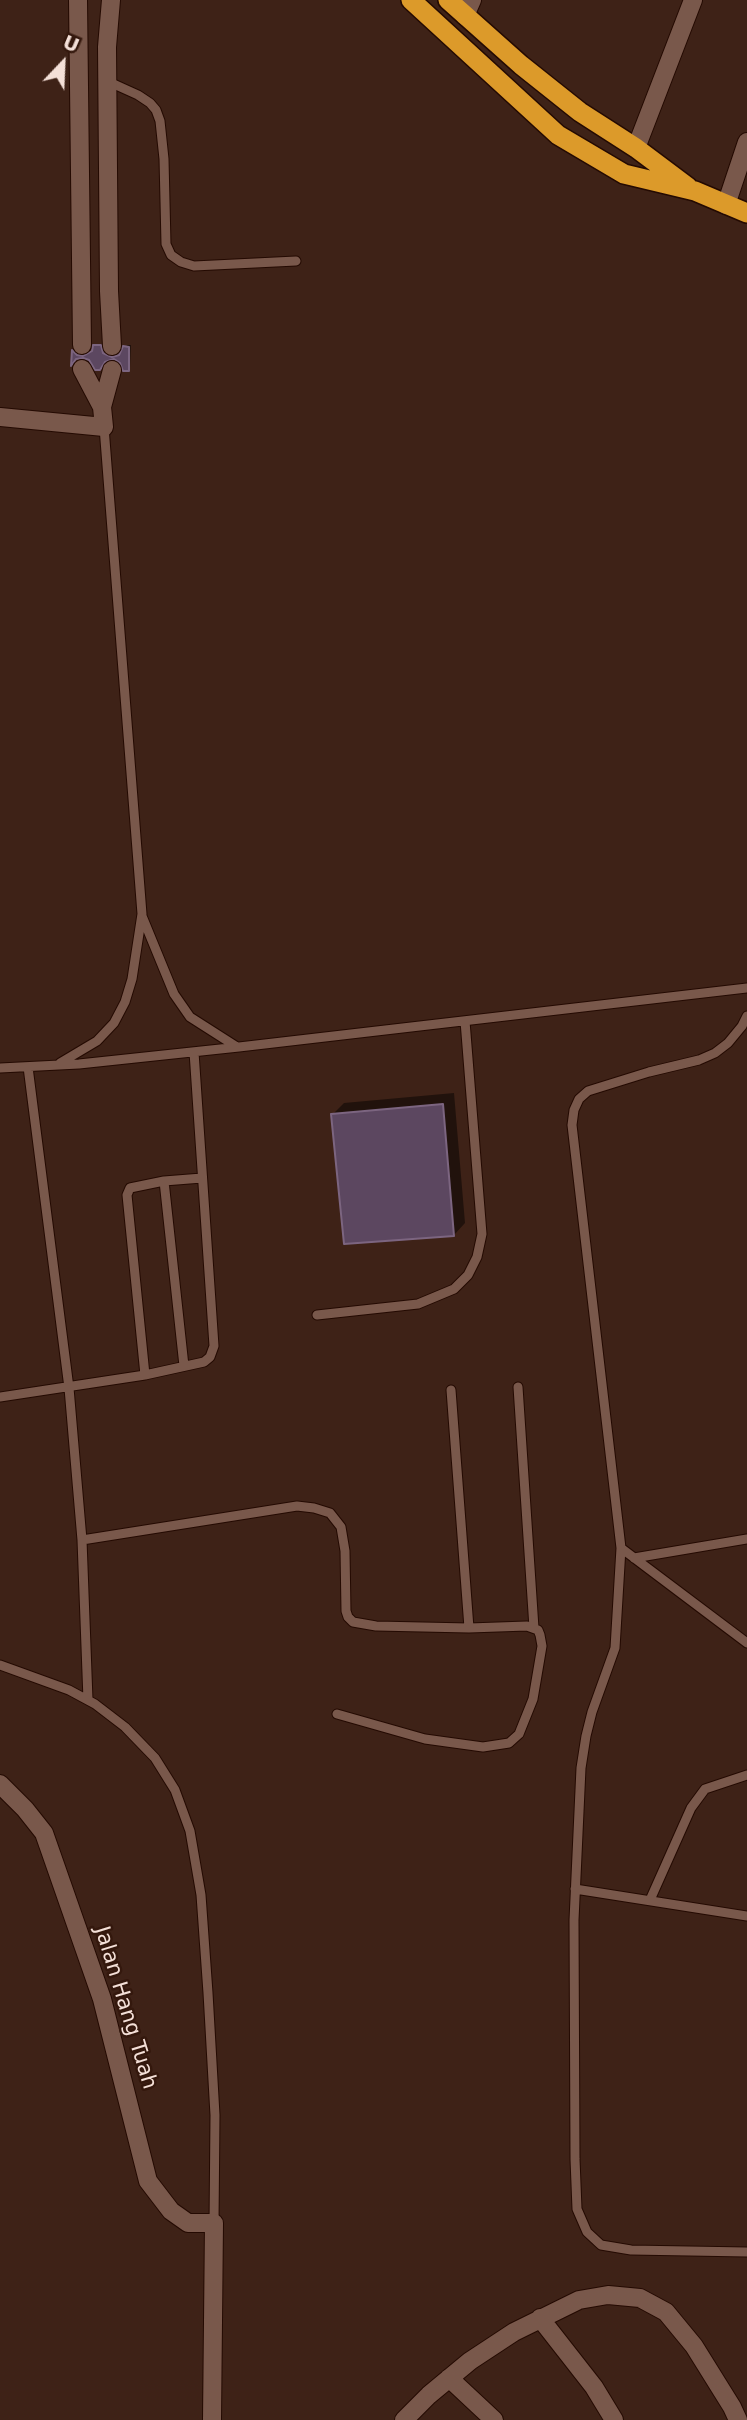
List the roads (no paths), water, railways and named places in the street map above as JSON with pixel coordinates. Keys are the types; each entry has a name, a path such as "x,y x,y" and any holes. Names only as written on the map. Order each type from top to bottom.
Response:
{"highway":[{"path":"411,0 558,135 624,174 695,191 747,213"},
{"path":"448,0 469,8 521,65 580,112 695,191"}],"street":[{"path":"636,148 693,0"},
{"path":"82,345 78,5 110,6 107,81 108,259 112,346"},
{"path":"726,205 747,142"},
{"path":"81,260 108,259"},
{"path":"82,369 102,407"},
{"path":"0,416 104,427 102,407 112,370"},
{"name":"Jalan Hang Tuah","path":"0,1784 26,1809 44,1833 102,1999 148,2181 172,2211 188,2224 214,2223"},
{"path":"212,2420 214,2223"},
{"path":"404,2420 470,2361 540,2318 579,2300 608,2295 640,2298 666,2312 694,2346 738,2420"},
{"path":"540,2318 594,2387 614,2420"},
{"path":"449,2378 494,2420"}],"lane":[{"path":"107,81 138,95 156,110 160,121 164,159 166,244 171,255 181,262 194,265 296,261"},
{"path":"56,1065 97,1041 114,1023 125,1002 132,979 142,914 104,427"},
{"path":"142,914 174,994 190,1017 239,1047"},
{"path":"0,1068 194,1052 747,988"},
{"path":"747,1016 728,1043 715,1054 589,1091 579,1099 572,1125 621,1548 615,1648 586,1736 581,1768 575,1889 577,2209 587,2232 601,2245 631,2250 747,2252"},
{"path":"317,1315 418,1304 454,1289 468,1275 477,1257 482,1234 465,1021"},
{"path":"0,1397 145,1375 204,1362 209,1357 214,1346 194,1052"},
{"path":"28,1067 69,1388 82,1540 88,1700"},
{"path":"145,1375 127,1195 130,1188 164,1181 202,1178"},
{"path":"164,1181 184,1366"},
{"path":"518,1387 534,1628"},
{"path":"451,1390 469,1628"},
{"path":"82,1540 297,1506 314,1508 330,1513 341,1527 345,1551 346,1611 353,1622 376,1626 527,1626 538,1630 541,1646 533,1699 519,1734 509,1743 483,1747 425,1739 337,1714"},
{"path":"634,1558 747,1539"},
{"path":"621,1548 747,1643"},
{"path":"0,1665 69,1690 88,1700 125,1727 155,1758 175,1790 190,1830 201,1895 215,2115 214,2223"},
{"path":"650,1900 691,1808 705,1789 747,1775"},
{"path":"575,1889 747,1916"}]}
